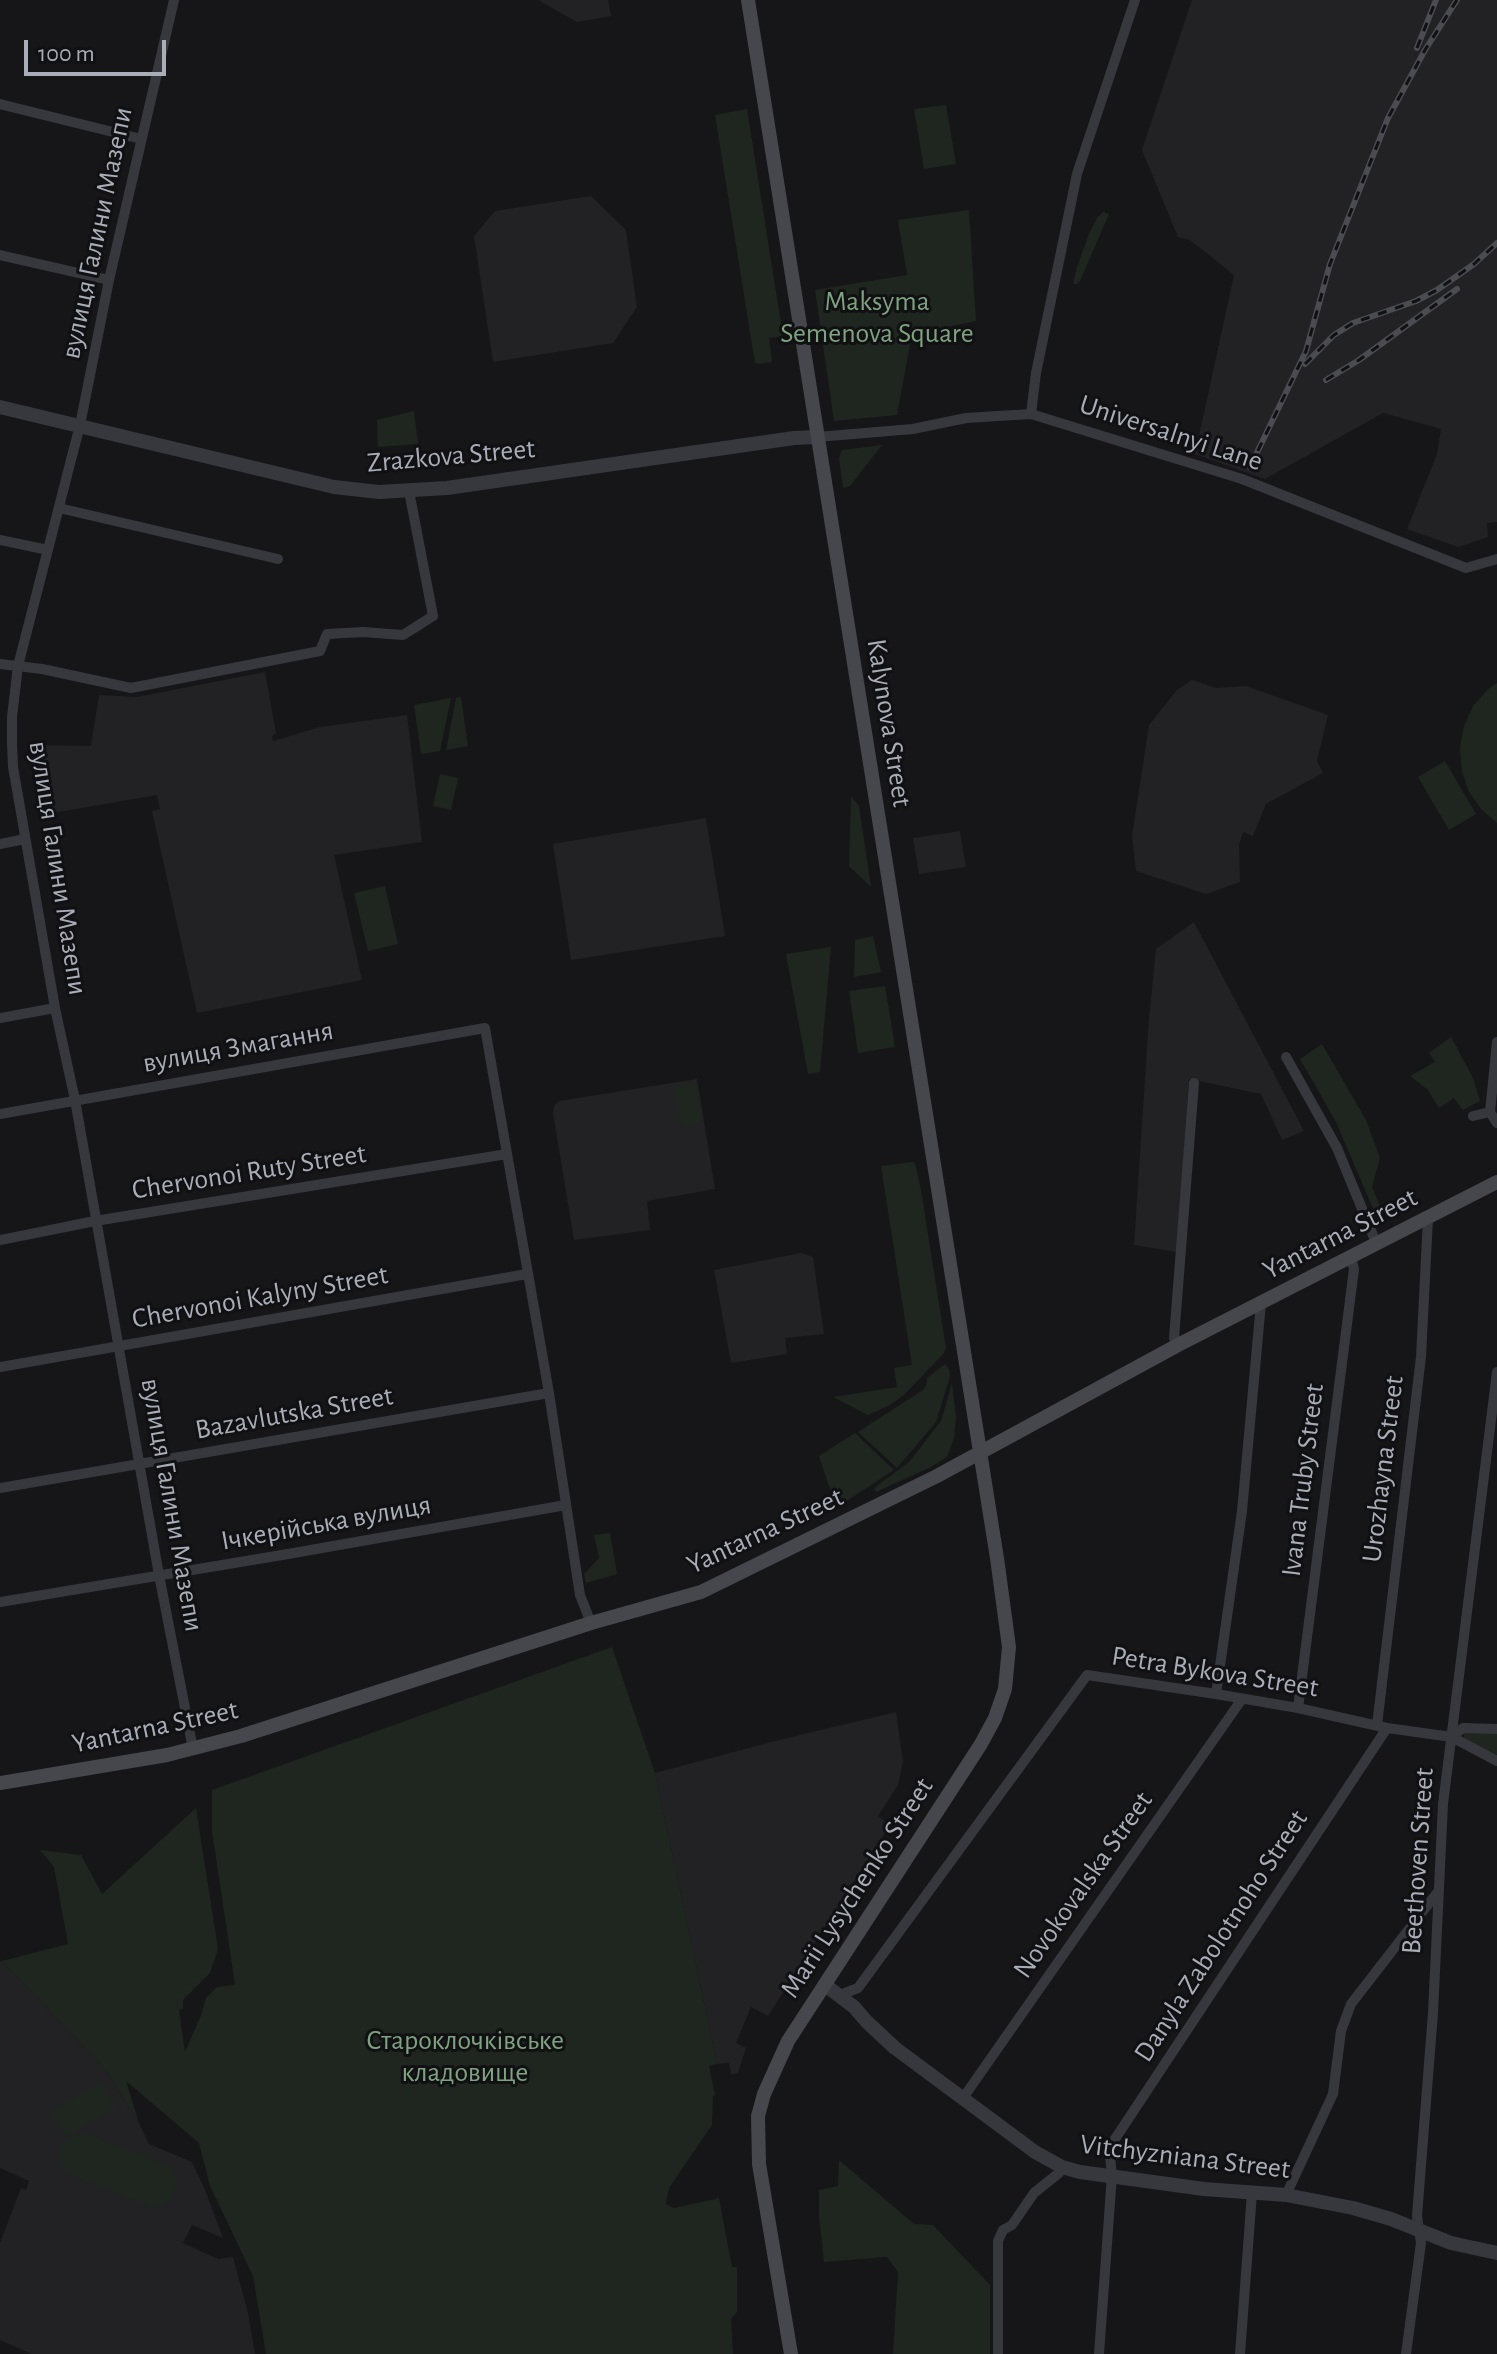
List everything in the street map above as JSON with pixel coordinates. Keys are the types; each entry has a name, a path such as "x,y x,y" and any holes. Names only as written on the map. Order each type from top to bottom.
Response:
{"main road":[{"name":"Kalynova Street","path":"748,0 980,1453"},
{"name":"Yantarna Street","path":"0,1783 193,1749 305,1717 591,1623 718,1585 980,1453 1178,1345 1497,1182"},
{"name":"Marii Lysychenko Street","path":"791,2354 762,2188 758,2116 780,2056 981,1744 995,1718 1005,1689 1009,1656 1007,1624 980,1453"}],"street":[{"name":"вулиця Галини Мазепи","path":"174,0 109,280 80,425 18,666 12,717 12,755 55,1008 75,1100 193,1749"},
{"path":"1031,414 1036,373 1077,174 1135,0"},
{"path":"0,104 141,139"},
{"path":"0,255 109,280"},
{"name":"Zrazkova Street","path":"0,407 334,487 379,492 409,491 817,437"},
{"name":"Universalnyi Lane","path":"817,437 913,429 966,418 1031,414 1242,479 1466,568 1497,559"},
{"path":"0,664 131,688 320,651 327,634 363,632 403,635 433,616 409,491"},
{"path":"59,508 278,559"},
{"path":"0,540 48,550"},
{"path":"0,844 25,839"},
{"path":"0,1018 55,1008"},
{"name":"вулиця Змагання","path":"0,1114 485,1028 507,1154"},
{"path":"1497,1042 1490,1112 1497,1123"},
{"path":"1286,1057 1337,1148 1377,1245"},
{"path":"1178,1345 1174,1338 1194,1083"},
{"path":"1473,1116 1490,1112"},
{"path":"507,1154 581,1600 591,1623"},
{"name":"Chervonoi Ruty Street","path":"0,1240 95,1221 507,1154"},
{"name":"Urozhayna Street","path":"1382,1727 1421,1357 1428,1218"},
{"name":"Ivana Truby Street","path":"1298,1708 1354,1269 1351,1257"},
{"name":"Chervonoi Kalyny Street","path":"0,1367 527,1274"},
{"path":"1216,1694 1242,1511 1261,1303"},
{"name":"Beethoven Street","path":"1406,2354 1421,2243 1417,2216 1433,2013 1443,1804 1497,1372"},
{"name":"Bazavlutska Street","path":"0,1488 549,1393"},
{"name":"Ічкерійська вулиця","path":"0,1602 566,1505"},
{"name":"Petra Bykova Street","path":"840,1995 858,1988 1087,1675 1216,1694 1382,1727 1452,1737 1463,1728 1497,1729"},
{"name":"Novokovalska Street","path":"963,2098 1242,1699"},
{"name":"Danyla Zabolotnoho Street","path":"1099,2354 1112,2175 1109,2148 1382,1727"},
{"path":"1452,1737 1497,1761"},
{"path":"1286,2195 1333,2094 1341,2031 1351,2004 1438,1891"},
{"name":"Vitchyzniana Street","path":"825,1985 840,1995 895,2048 1035,2152 1062,2167 1204,2189 1286,2195 1353,2208 1391,2219 1451,2243 1497,2253"},
{"path":"998,2354 998,2241 1003,2230 1012,2225 1034,2193 1062,2167"},
{"path":"1240,2354 1252,2193"}],"shaded area":[{"path":"538,0 608,0 611,16 577,22"},
{"path":"1192,0 1497,0 1497,522 1487,523 1488,537 1458,547 1407,529 1437,454 1441,429 1383,413 1265,479 1195,454 1234,275 1190,240 1178,237 1142,150"},
{"path":"591,196 626,230 637,307 613,343 493,362 474,236 495,211"},
{"path":"265,672 276,733 272,736 273,741 320,727 407,715 422,842 334,855 362,980 197,1013 152,811 160,809 157,795 41,815 28,745 91,746 99,695 137,697"},
{"path":"1192,680 1216,688 1246,686 1328,715 1317,761 1323,773 1266,804 1253,836 1243,832 1239,845 1240,882 1206,894 1136,871 1132,836 1149,725 1177,690"},
{"path":"706,818 725,936 571,960 553,844"},
{"path":"960,831 966,867 919,874 913,838"},
{"path":"1194,922 1304,1131 1282,1140 1261,1094 1189,1079 1177,1252 1134,1245 1156,949"},
{"path":"697,1079 715,1189 647,1201 650,1230 574,1240 554,1106 559,1101"},
{"path":"801,1253 813,1257 824,1334 785,1338 787,1354 731,1363 714,1270"},
{"path":"896,1712 903,1761 898,1785 878,1816 890,1825 768,2016 751,2007 736,2043 746,2048 738,2073 731,2075 729,2063 717,2064 655,1773"},
{"path":"2,1961 106,2070 149,2144 192,2162 223,2238 192,2225 183,2243 218,2259 233,2257 255,2354 32,2354 0,2340 0,2243 21,2188 26,2190 29,2181 0,2168"}],"green space":[{"path":"946,105 956,164 924,169 914,109"},
{"path":"747,109 783,336 769,338 772,362 759,364 755,363 715,115"},
{"name":"Maksyma Semenova Square","path":"969,210 976,321 912,334 897,415 834,421 815,290 907,275 898,220"},
{"path":"1103,212 1109,214 1080,281 1073,284 1089,234"},
{"path":"414,411 418,444 378,447 377,420"},
{"path":"882,445 850,486 843,488 839,458 842,450"},
{"path":"1497,683 1497,823 1482,810 1469,792 1462,771 1460,748 1464,726 1473,706"},
{"path":"461,697 468,746 446,750 456,698"},
{"path":"451,698 440,751 421,754 414,705"},
{"path":"1445,761 1476,814 1449,830 1418,777"},
{"path":"440,774 458,778 451,810 433,806"},
{"path":"851,796 859,806 871,887 849,866"},
{"path":"385,886 398,944 368,951 354,893"},
{"path":"873,936 881,972 854,977 855,940"},
{"path":"831,947 820,1072 808,1074 786,954"},
{"path":"885,986 895,1047 858,1053 849,991"},
{"path":"1451,1037 1473,1078 1480,1101 1463,1110 1454,1098 1439,1108 1428,1090 1410,1076 1435,1062 1429,1053"},
{"path":"1322,1044 1366,1120 1380,1158 1372,1187 1384,1215 1377,1218 1336,1122 1300,1059"},
{"path":"696,1083 702,1123 681,1126 675,1087"},
{"path":"915,1163 921,1190 946,1348 904,1395 868,1415 833,1397 897,1387 894,1368 912,1365 881,1166"},
{"path":"945,1364 950,1376 936,1422 897,1468 858,1432 923,1390 927,1378"},
{"path":"952,1383 956,1418 954,1438 947,1457 876,1492 874,1488 909,1462 941,1421"},
{"path":"855,1433 894,1470 836,1508 819,1456"},
{"path":"610,1533 617,1574 586,1583 584,1574 599,1558 594,1535"},
{"name":"Староклочківське кладовище","path":"612,1647 655,1773 717,2064 709,2066 715,2095 712,2125 669,2188 666,2204 674,2208 719,2198 732,2267 737,2267 737,2312 731,2319 733,2354 266,2354 253,2276 210,2186 199,2143 126,2081 139,2123 106,2070 2,1961 68,1944 54,1867 40,1850 81,1855 102,1894 196,1808 218,1949 210,1973 183,2000 183,2009 179,2010 185,2052 206,1998 217,1987 235,1985 212,1831 212,1790"},
{"path":"1464,1732 1497,1734 1497,1755 1464,1738"},
{"path":"101,2082 116,2107 66,2137 51,2112"},
{"path":"84,2133 168,2166 177,2181 172,2198 163,2205 152,2207 68,2174 61,2165 61,2148 68,2138"},
{"path":"839,2160 914,2224 933,2225 990,2285 990,2354 893,2354 898,2272 887,2257 824,2262 819,2190 838,2186"}],"railway":[{"path":"1417,48 1436,0"},
{"path":"1250,467 1306,351 1330,264 1388,118 1457,0"},
{"path":"1305,364 1334,335 1353,323 1416,301 1437,290 1497,243"},
{"path":"1326,380 1359,360 1457,289"}]}
